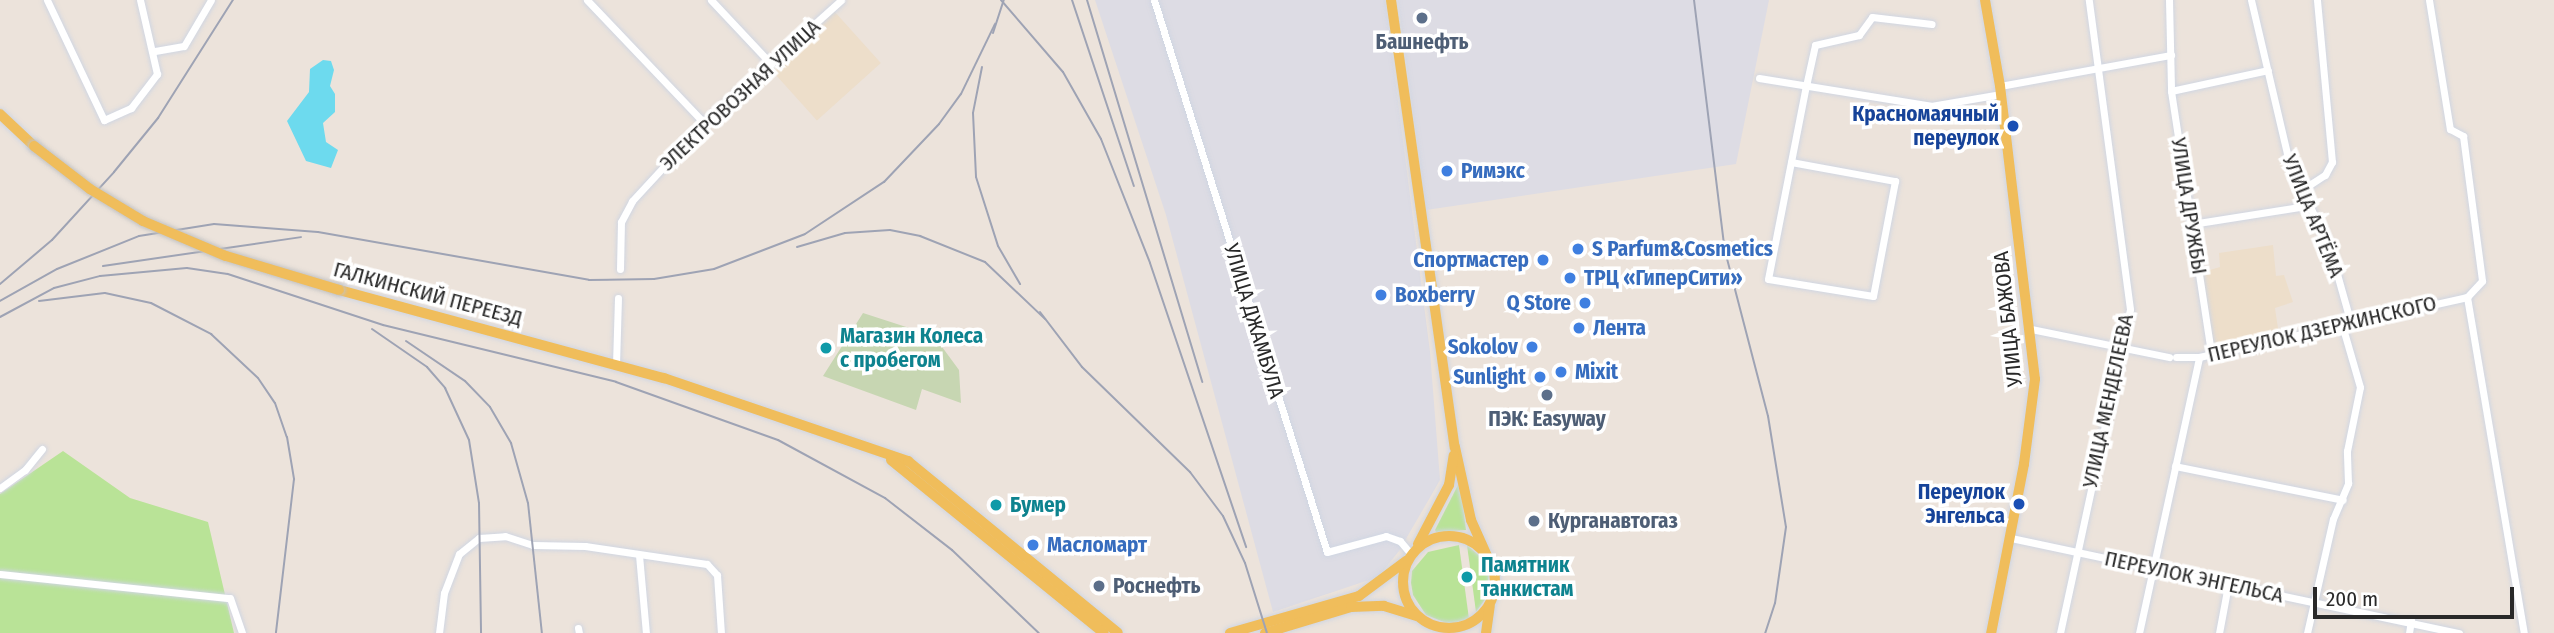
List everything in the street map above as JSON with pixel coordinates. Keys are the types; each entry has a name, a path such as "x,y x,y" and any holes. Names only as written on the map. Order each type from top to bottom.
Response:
{"main road":[{"path":"1391,0 1455,447 1471,520 1488,556 1495,579 1486,633"},
{"name":"УЛИЦА БАЖОВА","path":"1985,0 2001,90 2031,329 2035,395 1992,633"},
{"name":"ГАЛКИНСКИЙ ПЕРЕЕЗД","path":"0,114 34,146 90,189 143,221 226,256 339,290 616,365 877,450 930,476 1024,560 1118,633"},
{"path":"1436,633 1408,603 1402,586 1411,554 1449,485 1455,447"},
{"name":"ГАЛКИНСКИЙ ПЕРЕЕЗД","path":"877,450 917,477 1104,633"},
{"path":"1230,633 1359,596 1434,537 1449,535 1471,541 1488,556"},
{"path":"1265,633 1351,607 1384,606 1448,628 1466,625 1481,615 1491,600"}],"street":[{"path":"47,0 104,120 131,107 148,90 157,74 155,51 140,0"},
{"path":"155,51 184,46 211,0"},
{"path":"711,0 771,64"},
{"name":"УЛИЦА ДЖАМБУЛА","path":"1154,0 1326,552 1385,536 1400,541 1411,554"},
{"name":"УЛИЦА МЕНДЕЛЕЕВА","path":"2060,633 2118,349 2130,309 2089,0"},
{"name":"УЛИЦА ДРУЖБЫ","path":"2169,0 2171,91 2211,352"},
{"name":"УЛИЦА АРТЁМА","path":"2252,0 2301,191 2306,206 2330,249 2350,320"},
{"path":"2301,191 2325,175 2332,162 2317,0"},
{"path":"2429,0 2450,128 2463,136 2482,281 2467,297 2524,633"},
{"path":"592,2 704,123"},
{"name":"ЭЛЕКТРОВОЗНАЯ УЛИЦА","path":"620,270 625,211 704,123 771,64 835,2"},
{"path":"1791,162 1895,181 1873,296 1768,279 1791,162 1806,86 1815,46 1859,34 1872,17 1932,24"},
{"path":"1759,78 1931,106 2098,68 2171,57"},
{"path":"2171,91 2268,70"},
{"path":"2192,224 2306,206"},
{"name":"ПЕРЕУЛОК ДЗЕРЖИНСКОГО","path":"2031,329 2118,349 2173,357 2199,357 2211,352 2342,325 2350,320 2467,297"},
{"path":"616,365 618,298"},
{"path":"2307,633 2333,519 2348,483 2349,431 2360,387 2342,325"},
{"path":"2139,633 2199,357"},
{"path":"0,488 25,470 42,449"},
{"path":"2175,466 2343,500"},
{"path":"439,633 451,569 467,544 479,538 505,536 533,545 585,546 707,564 717,575 721,633"},
{"name":"ПЕРЕУЛОК ЭНГЕЛЬСА","path":"2011,538 2076,554 2411,620 2459,633"},
{"path":"639,555 646,633"},
{"path":"0,574 230,598 242,633"},
{"path":"2219,633 2228,585"},
{"path":"2409,633 2411,620"}],"shaded area":[{"path":"1095,0 1385,0 1430,352 1440,480 1399,551 1378,577 1273,612 1166,215"},
{"path":"1398,0 1769,0 1736,164 1426,210"},
{"path":"834,11 881,63 817,121 770,69"},
{"path":"2273,245 2276,276 2284,275 2293,302 2275,308 2279,335 2215,350 2200,273 2220,267 2219,253"}],"green space":[{"path":"863,313 934,336 959,370 961,403 922,389 916,410 823,376"},
{"path":"63,451 130,498 208,522 234,633 0,633 0,494"},
{"path":"1460,481 1466,530 1436,532 1435,530"},
{"path":"1459,545 1469,619 1449,624 1426,615 1413,595 1412,571 1428,552"},
{"path":"1467,545 1483,559 1489,574 1486,598 1476,612"}],"water":[{"path":"323,60 331,61 334,70 330,86 335,94 335,112 323,123 326,142 338,150 331,168 306,161 287,121 309,92 310,69"}],"railway":[{"path":"0,284 52,240 114,172 158,118 233,0"},
{"path":"1001,0 1063,72 1101,139 1150,263 1246,547"},
{"path":"993,33 1004,0"},
{"path":"1072,0 1134,186"},
{"path":"1087,0 1202,382"},
{"path":"1694,0 1725,251 1768,416 1786,527 1775,603 1765,633"},
{"path":"0,301 57,269 139,236 214,224 318,232 589,280 654,279 714,269 805,234 884,182 939,124 961,94 995,24"},
{"path":"982,67 973,113 976,177 998,246 1020,284"},
{"path":"797,247 845,233 890,230 920,236 985,262 1045,319"},
{"path":"103,266 301,237"},
{"path":"0,317 54,288 100,276 187,268 228,274 383,325 616,382 778,440 885,498 952,550 1039,633"},
{"path":"39,301 105,293 151,303 211,334 258,378 275,403 287,437 294,479 276,633"},
{"path":"1040,312 1082,367 1190,472 1223,516 1245,563 1267,633"},
{"path":"372,329 427,367 445,388 469,440 479,503 481,633"},
{"path":"406,341 465,381 490,407 511,443 528,503 542,633"}],"place":[{"name":"Башнефть","path":"1422,18"},
{"name":"Красномаячный переулок","path":"2013,126"},
{"name":"Римэкс","path":"1447,171"},
{"name":"S Parfum&Cosmetics","path":"1578,249"},
{"name":"Спортмастер","path":"1543,260"},
{"name":"ТРЦ «ГиперСити»","path":"1570,278"},
{"name":"Boxberry","path":"1381,295"},
{"name":"Q Store","path":"1585,303"},
{"name":"Лента","path":"1579,328"},
{"name":"Sokolov","path":"1532,347"},
{"name":"Магазин Колеса с пробегом","path":"826,348"},
{"name":"Mixit","path":"1561,372"},
{"name":"Sunlight","path":"1540,377"},
{"name":"ПЭК: Easyway","path":"1547,395"},
{"name":"Переулок Энгельса","path":"2019,504"},
{"name":"Бумер","path":"996,505"},
{"name":"Курганавтогаз","path":"1534,521"},
{"name":"Масломарт","path":"1033,545"},
{"name":"Памятник танкистам","path":"1467,577"},
{"name":"Роснефть","path":"1099,586"}]}
